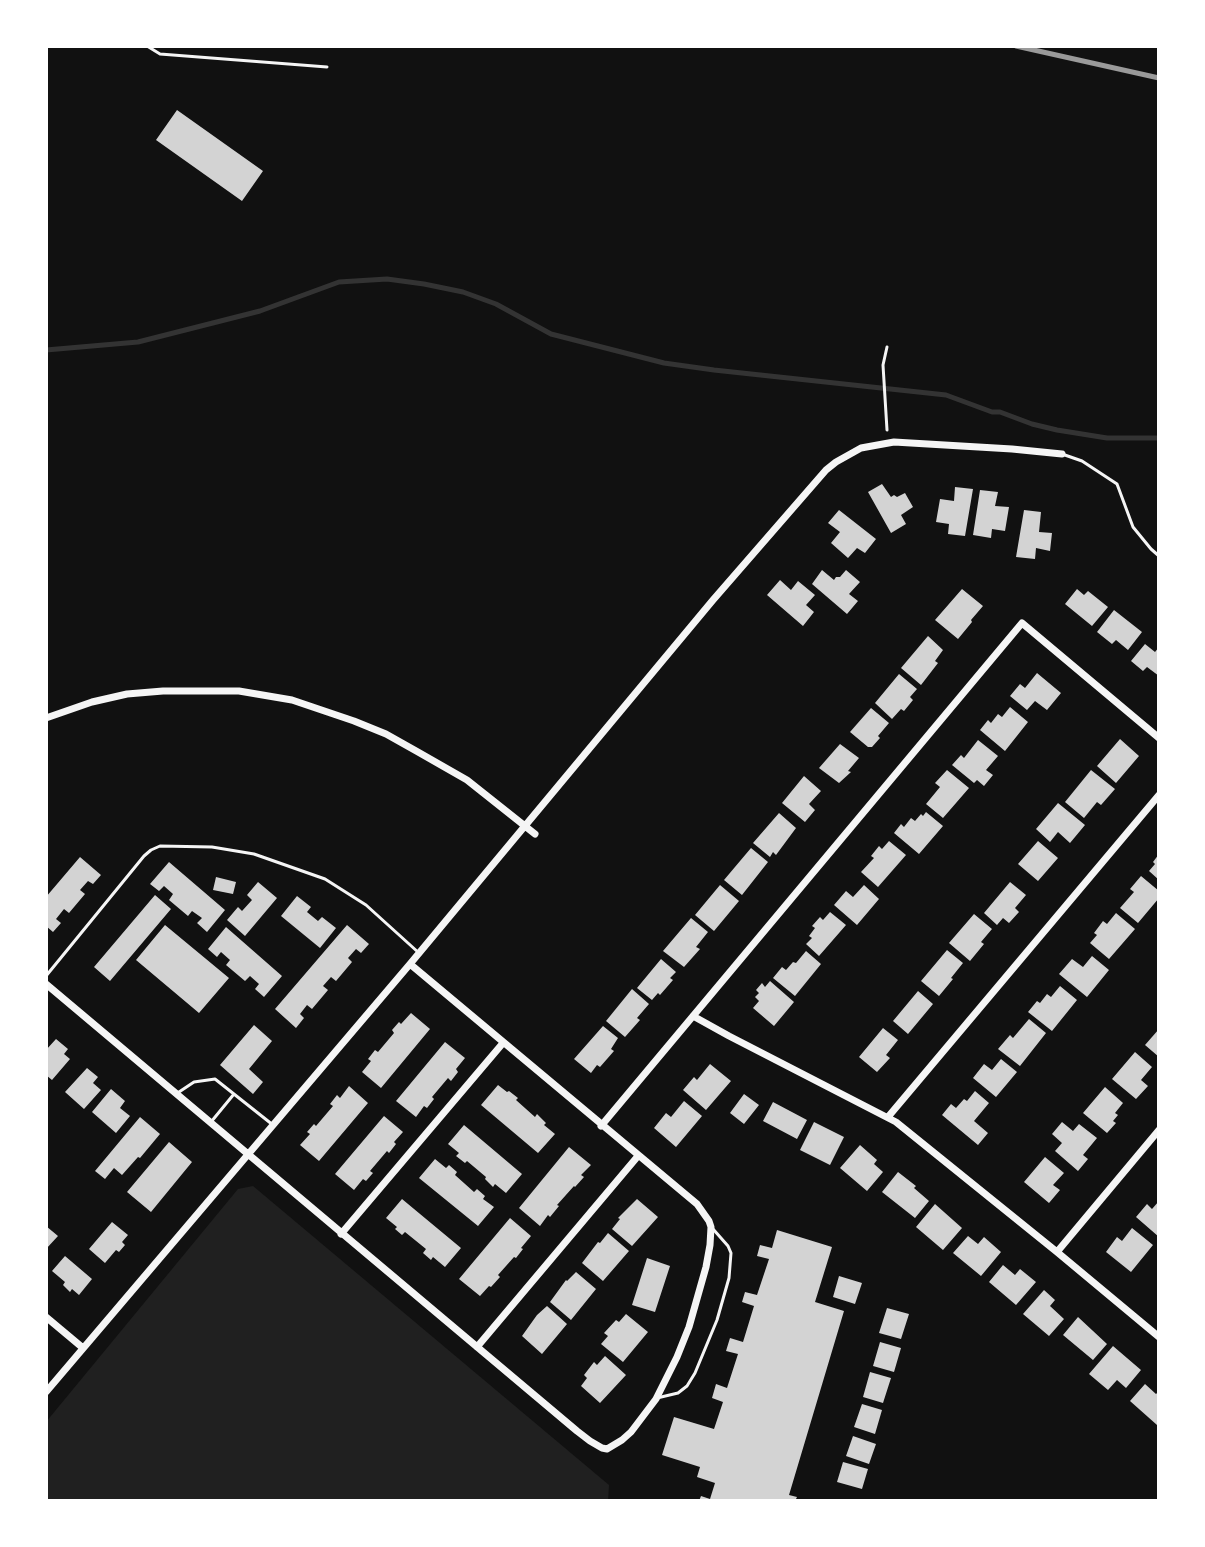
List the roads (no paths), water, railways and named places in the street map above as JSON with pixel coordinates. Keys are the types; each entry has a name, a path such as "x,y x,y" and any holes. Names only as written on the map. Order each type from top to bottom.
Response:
{"street":[{"path":"46,1392 815,481 836,462 861,448 888,442 1062,454"},
{"path":"601,1126 1022,623 1159,738"},
{"path":"46,718 92,702 127,694 163,691 239,691 292,700 354,721 407,746 467,780 535,834"},
{"path":"888,1117 1159,795"},
{"path":"46,984 590,1441 607,1449 631,1432 656,1399 677,1357 700,1294 711,1227 697,1204 410,964"},
{"path":"693,1016 888,1117 914,1135 1159,1337"},
{"path":"341,1234 503,1043"},
{"path":"1057,1252 1159,1130"},
{"path":"477,1347 638,1156"},
{"path":"46,1317 83,1348"}],"lane":[{"path":"147,46 160,54 327,67"},
{"path":"1062,454 1082,461 1117,484 1133,527 1159,556"},
{"path":"46,976 144,856 160,846 212,847 254,854 325,879 366,905 419,953"},
{"path":"176,1094 194,1082 215,1079 273,1125"},
{"path":"210,1124 234,1094"},
{"path":"656,1399 678,1393 687,1386 717,1320 732,1263 728,1246 711,1227"}],"waterway":[{"path":"46,350 138,342 260,311 339,282 387,279 463,292 496,304 551,334 664,363 946,395 1057,430 1107,438 1159,438"}],"railway":[{"path":"1016,46 1159,78"}]}
